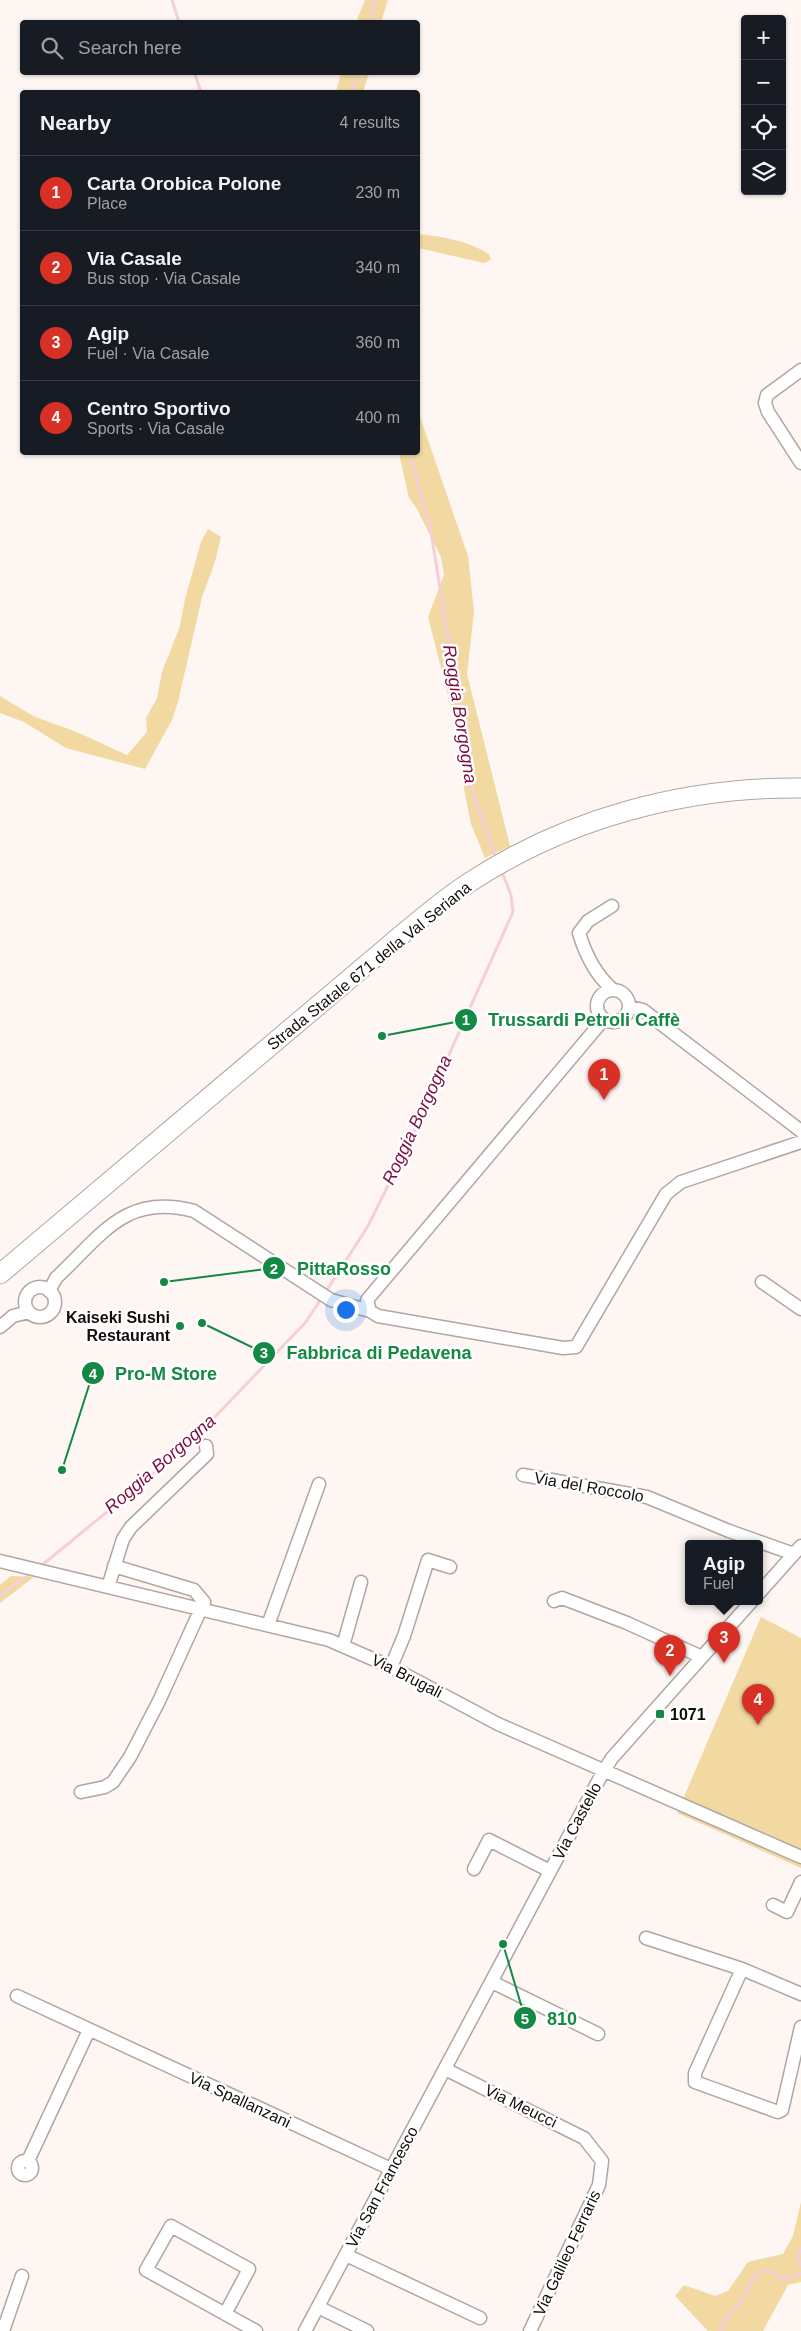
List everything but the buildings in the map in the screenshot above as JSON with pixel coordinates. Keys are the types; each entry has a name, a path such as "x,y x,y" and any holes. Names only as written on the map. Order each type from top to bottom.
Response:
{"highway":[{"name":"Strada Statale 671 della Val Seriana","path":"0,1274 392,942 469,883 514,856 590,823 665,801 747,789 801,788"}],"street":[{"path":"801,370 767,395 765,404 768,412 801,463"},
{"path":"612,906 588,921 579,933 584,949 606,984 612,989 625,994 630,1007 628,1014 621,1021 609,1022 604,1019 597,1009 597,1001 602,993 612,989"},
{"path":"630,1007 643,1010 801,1131"},
{"path":"370,1311 367,1300 604,1019"},
{"path":"49,1291 56,1278 123,1216 145,1207 172,1206 194,1211 331,1300 370,1311 378,1316 422,1325 563,1348 576,1347 666,1194 681,1182 801,1142"},
{"path":"762,1282 801,1309"},
{"path":"0,1327 13,1316 29,1312 42,1317 50,1313 55,1304 49,1291 40,1288 28,1294 25,1303 29,1312"},
{"path":"108,1587 122,1539 131,1527 207,1454 206,1446"},
{"name":"Via del Roccolo","path":"523,1475 647,1497 729,1531 762,1540"},
{"path":"268,1625 319,1484"},
{"name":"Via del Roccolo","path":"763,1540 798,1550"},
{"path":"763,1589 798,1550"},
{"path":"391,1667 404,1636 428,1560 450,1567"},
{"name":"Via Brugali","path":"0,1561 329,1640 391,1667 498,1724 603,1772 801,1857"},
{"path":"80,1792 105,1787 113,1782 130,1757 159,1701 204,1602 194,1590 114,1566"},
{"path":"343,1646 361,1582"},
{"path":"554,1602 562,1598 702,1657"},
{"name":"Via Castello","path":"459,2044 612,1758 749,1605"},
{"name":"Via Castello","path":"474,1869 489,1840 550,1871"},
{"path":"773,1905 787,1912 801,1882"},
{"path":"646,1938 742,1970 801,1994"},
{"path":"742,1970 695,2073 695,2082 778,2112 782,2110 797,2061 801,2027"},
{"path":"492,1982 598,2034"},
{"name":"Via Spallanzani","path":"17,1996 391,2169"},
{"path":"28,2162 89,2030"},
{"name":"Via San Francesco","path":"305,2331 459,2044"},
{"name":"Via Meucci","path":"445,2069 584,2138 593,2148"},
{"name":"Via Galileo Ferraris","path":"530,2331 599,2185 602,2161 593,2148"},
{"path":"225,2314 249,2269 171,2226 146,2270 225,2314 256,2331"},
{"path":"346,2255 480,2318"},
{"path":"3,2331 22,2276"},
{"path":"318,2307 366,2331"}],"shaded area":[{"path":"365,0 388,0 382,20 357,20"},
{"path":"340,75 368,75 364,90 337,90"},
{"path":"420,234 464,242 481,249 489,254 491,260 484,263 420,248"},
{"path":"420,417 468,556 474,612 467,674 510,846 485,858 471,824 464,789 457,730 428,617 444,575 441,557 417,509 409,498 399,455 420,455"},
{"path":"208,529 221,537 215,562 202,597 178,702 172,720 145,769 66,748 24,722 0,713 0,696 33,716 79,733 127,755 147,732 146,718 157,698 162,672 180,626 185,599 201,542"},
{"path":"11,1576 34,1577 0,1603 0,1585"},
{"path":"761,1617 801,1638 801,1868 677,1813"},
{"path":"801,2202 801,2282 788,2285 763,2331 708,2331 675,2296 684,2285 715,2296 728,2291 748,2262 783,2254 793,2236"}],"waterway":[{"name":"Roggia Borgogna","path":"172,0 178,20"},
{"path":"371,20 375,0"},
{"name":"Roggia Borgogna","path":"195,75 200,90"},
{"path":"353,90 358,75"},
{"name":"Roggia Borgogna","path":"410,455 430,526 473,793 496,859"},
{"name":"Roggia Borgogna","path":"325,1293 368,1226 412,1137 513,912 511,895 502,872"},
{"name":"Roggia Borgogna","path":"41,1566 186,1447 305,1323 321,1299"},
{"name":"Roggia Borgogna","path":"0,1595 32,1573"},
{"path":"801,2248 798,2258 801,2267"},
{"path":"720,2331 724,2321 740,2302 757,2274 767,2271 774,2273 782,2279 801,2273"}],"place":[{"name":"Trussardi Petroli Caffè","path":"382,1036"},
{"name":"Carta Orobica Polone","path":"604,1100"},
{"name":"PittaRosso","path":"164,1282"},
{"name":"Fabbrica di Pedavena","path":"202,1323"},
{"name":"Kaiseki Sushi Restaurant","path":"180,1326"},
{"name":"Pro-M Store","path":"62,1470"},
{"name":"Agip","path":"724,1663"},
{"name":"Via Casale","path":"670,1676"},
{"name":"1071","path":"660,1714"},
{"name":"Centro Sportivo","path":"758,1725"},
{"name":"810","path":"503,1944"}]}
